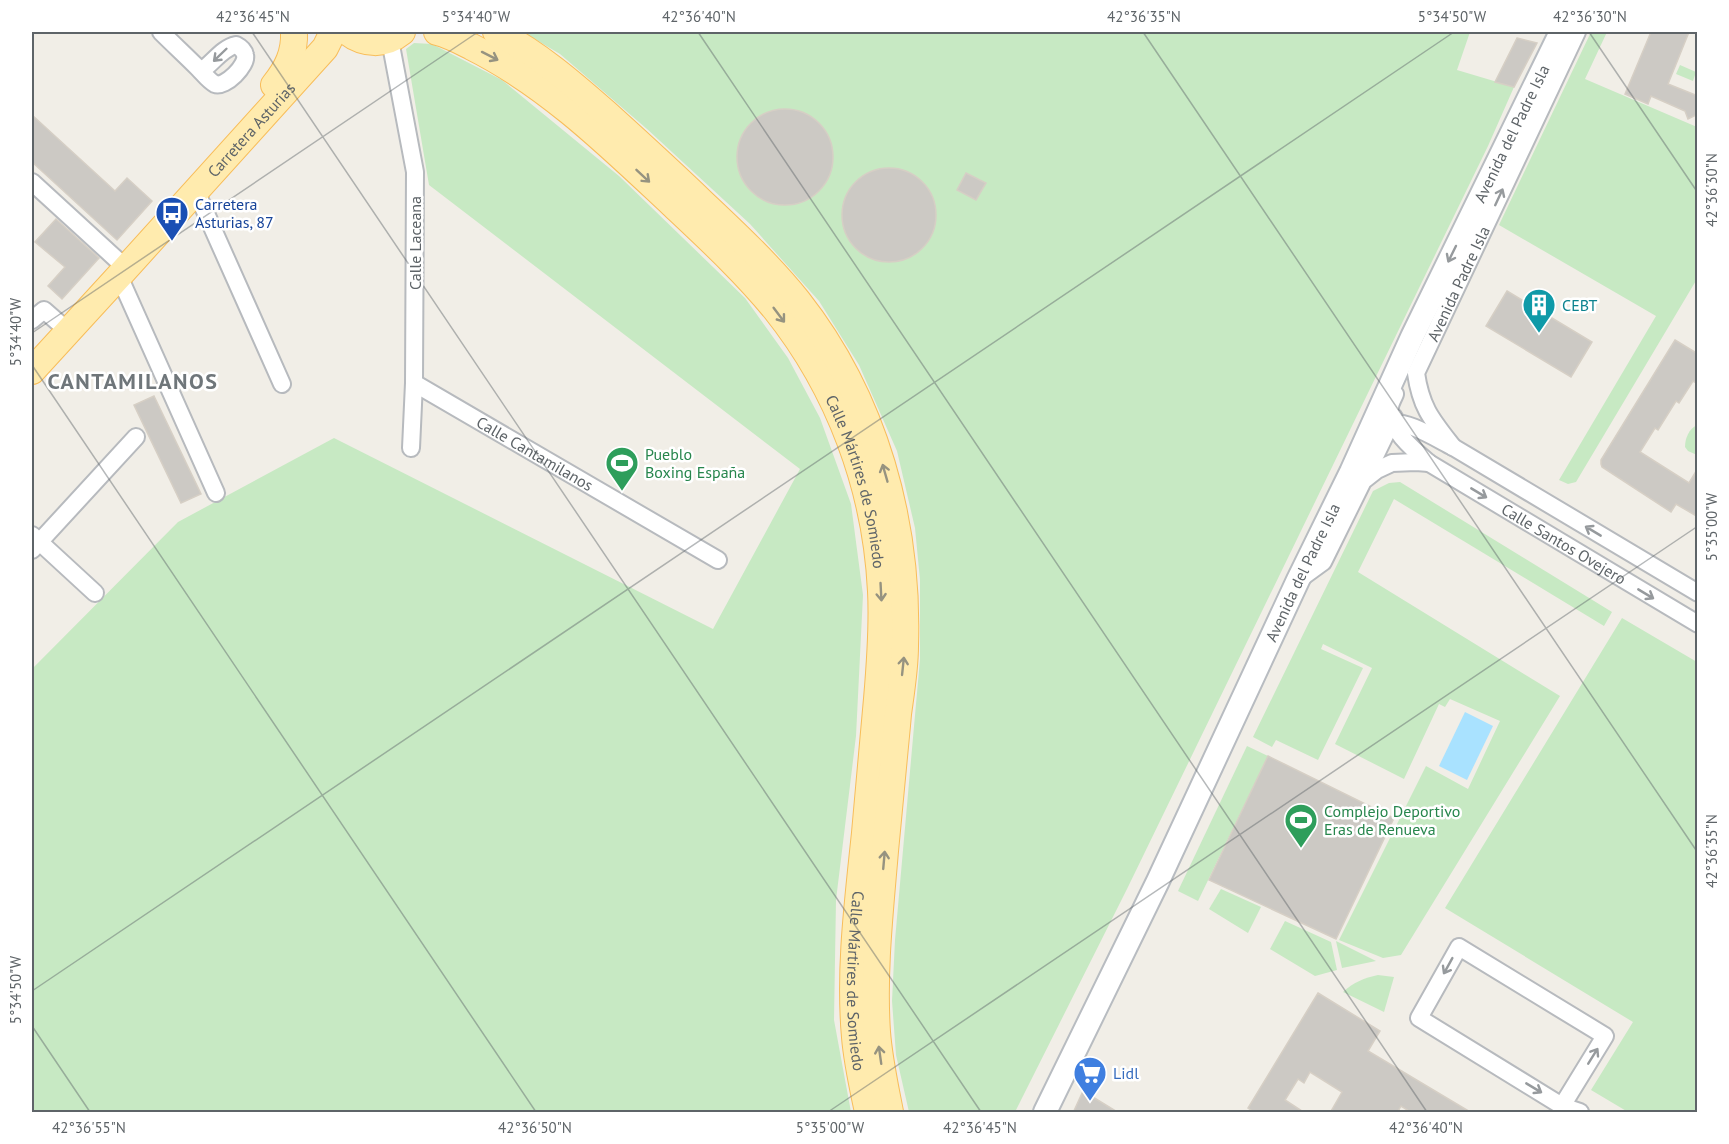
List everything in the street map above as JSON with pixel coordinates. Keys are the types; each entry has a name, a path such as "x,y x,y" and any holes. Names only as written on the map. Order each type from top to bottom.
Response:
{"main road":[{"path":"225,158 231,137 284,74 293,51 294,32"},
{"name":"Calle Mártires de Somiedo","path":"437,32 497,60 531,81 635,169 709,239 774,308 793,333 810,358 842,418 867,493 881,591 881,652 854,958 855,1039 868,1113"},
{"name":"Calle Mártires de Somiedo","path":"496,32 538,58 583,93 715,213 776,276 798,301 832,351 862,408 876,443 891,495 905,584 905,648 880,908 876,991 879,1052 890,1113"},
{"name":"Avenida del Padre Isla","path":"1045,1113 1158,881 1298,580 1357,477 1412,337 1561,32"},
{"name":"Carretera Asturias","path":"32,371 196,191 329,40 343,40 352,35 368,42 379,42 396,36"}],"street":[{"path":"161,32 201,71"},
{"name":"Avenida Padre Isla","path":"1392,422 1416,378 1577,32"},
{"name":"Calle Laceana","path":"396,36 415,172 414,382 411,448"},
{"path":"32,182 123,272 216,493"},
{"path":"196,191 282,384"},
{"path":"32,320 44,310 68,331"},
{"path":"1357,477 1380,427 1392,422 1390,406 1412,359 1412,337"},
{"name":"Calle Santos Ovejero","path":"1416,378 1423,405 1453,447"},
{"name":"Calle Cantamilanos","path":"414,382 718,560"},
{"name":"Calle Santos Ovejero","path":"1392,422 1405,424 1453,447 1698,593"},
{"name":"Calle Santos Ovejero","path":"1392,422 1410,446 1429,464 1698,624"},
{"path":"95,593 34,542 136,437"},
{"name":"Calle Santos Ovejero","path":"1357,477 1392,463 1429,464"},
{"path":"1562,1106 1605,1036 1459,947 1419,1018 1562,1106 1580,1113"}],"green space":[{"path":"523,32 1470,32 1457,70 1514,87 1488,146 1127,889 1015,1112 909,1112 896,1055 892,1001 895,940 920,659 920,580 915,528 897,451 859,365 819,301 750,224 647,129 560,54"},
{"path":"1591,32 1607,32 1585,79 1697,127 1697,279 1576,482 1568,484 1559,480 1656,316 1499,225"},
{"path":"414,43 432,44 502,80 619,176 745,298 788,358 820,418 851,504 863,595 856,736 836,900 834,1020 851,1112 32,1112 32,669 178,522 334,438 713,629 800,469 429,185 406,49"},
{"path":"1680,65 1696,72 1693,81 1676,74"},
{"path":"1697,425 1698,455 1688,451 1685,447 1688,434"},
{"path":"1400,482 1612,612 1604,626 1394,499 1358,572 1560,696 1401,955 1383,958 1339,940 1426,766 1468,789 1500,721 1450,699 1445,707 1439,704 1404,779 1335,744 1372,668 1323,644 1321,649 1363,668 1318,760 1276,740 1272,747 1253,737 1373,491 1389,483"},
{"path":"1622,618 1697,662 1697,1112 1628,1112 1591,1090 1633,1022 1445,908"},
{"path":"1247,746 1268,756 1198,901 1178,891"},
{"path":"1221,889 1261,907 1248,933 1209,909"},
{"path":"1285,921 1331,942 1337,970 1315,976 1270,949"},
{"path":"1336,941 1376,961 1342,968"},
{"path":"1378,975 1394,977 1384,1012 1343,992 1359,981"}],"water":[{"path":"1465,712 1493,726 1467,780 1439,766"}],"building":[{"path":"1651,32 1689,32 1668,84 1698,96 1698,114 1688,119 1685,111 1651,96 1648,104 1625,94"},
{"path":"1517,38 1537,43 1514,87 1495,82"},
{"path":"785,109 803,113 819,123 829,139 833,157 829,175 819,191 803,201 785,205 767,201 751,191 741,175 737,157 741,139 751,123 767,113"},
{"path":"32,115 115,191 127,178 152,201 117,240 32,162"},
{"path":"880,168 898,168 923,181 933,197 936,215 933,233 923,249 898,262 880,262 855,249 842,224 842,206 855,181"},
{"path":"966,173 986,183 976,200 957,190"},
{"path":"56,219 99,258 62,299 48,286 65,267 35,242"},
{"name":"CEBT","path":"1507,291 1592,342 1571,377 1486,326"},
{"path":"1675,340 1698,354 1698,384 1693,381 1679,403 1676,401 1658,430 1655,428 1640,452 1689,483 1698,468 1698,517 1676,504 1671,512 1602,467 1601,464 1601,460"},
{"path":"154,396 201,494 181,503 134,405"},
{"name":"Complejo Deportivo Eras de Renueva","path":"1268,756 1394,818 1336,939 1209,880"},
{"path":"1318,993 1380,1031 1368,1051 1472,1113 1412,1113 1401,1106 1397,1113 1330,1113 1342,1092 1310,1072 1304,1083 1298,1079 1285,1100 1305,1113 1255,1113 1248,1108"},
{"name":"Lidl","path":"1083,1091 1119,1113 1073,1113"}],"place":[{"name":"Carretera Asturias, 87","path":"172,242"},
{"name":"CEBT","path":"1539,334"},
{"name":"Pueblo Boxing España","path":"622,492"},
{"name":"Complejo Deportivo Eras de Renueva","path":"1301,849"},
{"name":"Lidl","path":"1090,1102"}],"district":[{"name":"CANTAMILANOS","path":"133,381"}]}
